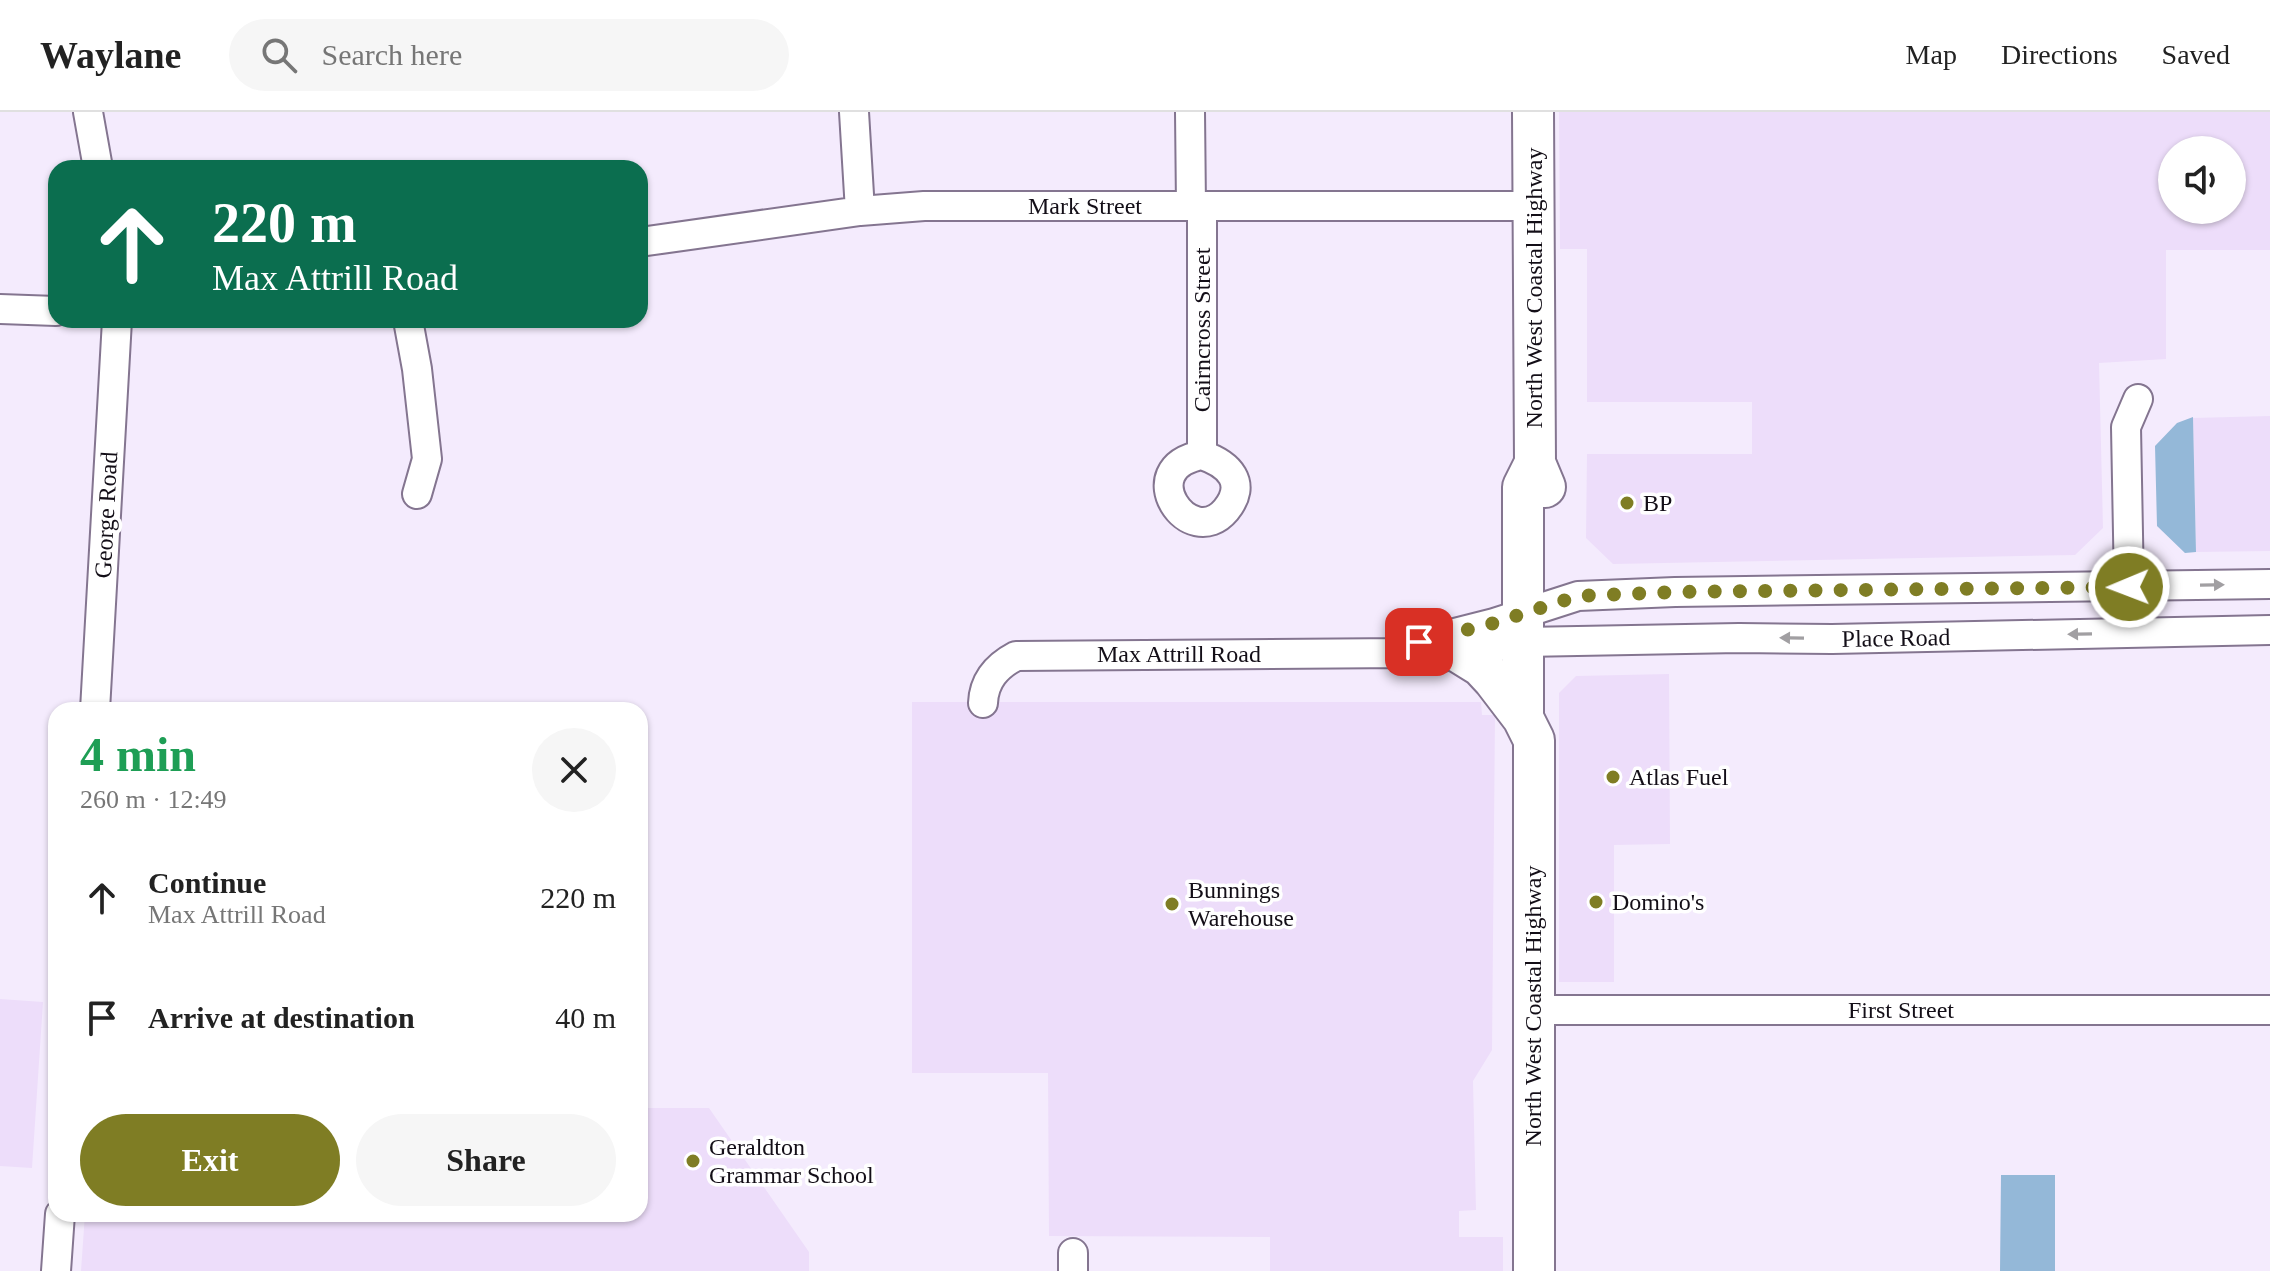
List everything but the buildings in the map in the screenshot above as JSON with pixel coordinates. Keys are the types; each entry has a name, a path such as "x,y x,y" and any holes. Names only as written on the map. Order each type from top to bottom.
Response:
{"highway":[{"name":"North West Coastal Highway","path":"1533,112 1535,463 1545,484 1535,626 1545,719 1528,729 1534,1271"},
{"path":"1460,653 1487,673 1528,729"}],"street":[{"path":"88,112 97,160"},
{"path":"854,112 860,211"},
{"name":"Cairncross Street","path":"1190,112 1196,206 1202,455"},
{"name":"Mark Street","path":"648,241 860,211 924,206 1532,206"},
{"path":"0,309 48,311"},
{"name":"George Road","path":"95,702 117,328"},
{"path":"409,328 427,459 417,494"},
{"path":"2129,587 2126,427 2138,399"},
{"name":"Place Road","path":"1535,626 1578,596 2270,584"},
{"name":"Max Attrill Road","path":"1403,653 1419,642 1494,623 1535,626"},
{"name":"Place Road","path":"1535,626 2270,630"},
{"name":"Max Attrill Road","path":"983,703 985,685 994,672 1016,656 1403,653 1426,660 1460,653 1535,626"},
{"name":"First Street","path":"1532,1010 2270,1010"},
{"path":"56,1271 59,1222"}],"shaded area":[{"path":"1559,112 2270,112 2270,250 2166,250 2166,359 2099,363 2103,528 2075,555 1613,564 1586,538 1587,454 1752,454 1752,402 1587,402 1587,249 1560,249"},
{"path":"2270,416 2270,551 2196,552 2193,418"},
{"path":"1669,674 1670,844 1614,845 1614,982 1559,982 1559,693 1576,676"},
{"path":"912,702 1481,702 1482,715 1495,715 1492,1050 1473,1081 1476,1210 1459,1211 1459,1237 1503,1237 1503,1271 1270,1271 1270,1237 1049,1236 1048,1073 912,1073"},
{"path":"0,999 43,1002 32,1168 0,1166"},
{"name":"Geraldton Grammar School","path":"648,1108 709,1108 809,1252 809,1271 81,1271 84,1222 648,1222"}],"water":[{"path":"2193,417 2196,552 2185,553 2157,526 2155,446 2177,423"},
{"path":"2001,1175 2055,1175 2055,1271 2000,1271"}],"place":[{"name":"BP","path":"1627,503"},
{"name":"Atlas Fuel","path":"1613,777"},
{"name":"Domino's","path":"1596,902"},
{"name":"Bunnings Warehouse","path":"1172,904"},
{"name":"Geraldton Grammar School","path":"693,1161"}],"route":[{"path":"1419,642 1494,623 1578,596 1675,592 2129,587"}]}
